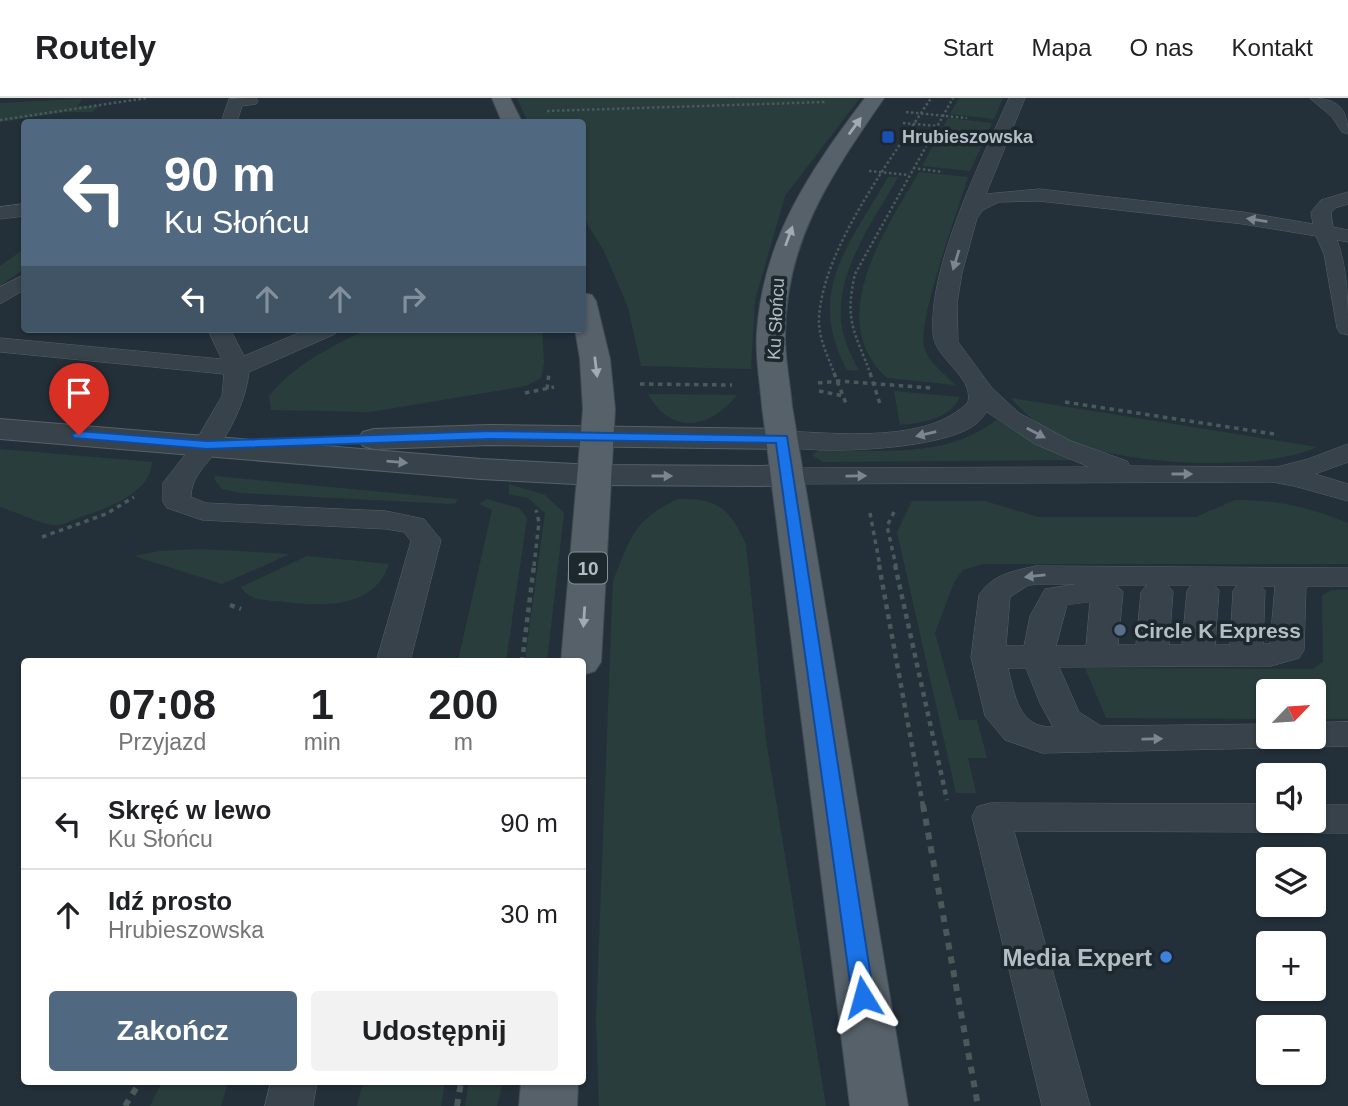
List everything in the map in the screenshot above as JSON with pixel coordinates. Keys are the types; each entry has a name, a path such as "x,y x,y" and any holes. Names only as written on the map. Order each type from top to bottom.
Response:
{"main road":[{"name":"Ku Słońcu","path":"872,102 804,201 779,269 773,302 771,349 879,1106"},
{"name":"10","path":"580,658 597,435 597,374 586,316"},
{"path":"548,1106 550,1085"}],"street":[{"path":"0,429 481,469 594,475 785,458"},
{"path":"207,445 489,435 597,435 785,458"}],"lane":[{"path":"1017,98 985,172 970,215 952,275 944,334 949,349 978,383 982,392 1007,416 1079,454 1139,475"},
{"path":"1318,98 1338,114 1348,129"},
{"path":"230,119 236,102 250,101"},
{"path":"985,172 993,181 1009,188 1040,195 1243,218 1348,236"},
{"path":"970,215 976,206 995,197 1040,195"},
{"path":"1348,198 1328,204 1321,212 1324,233 1335,254 1348,328"},
{"path":"0,213 21,210"},
{"path":"0,297 21,283"},
{"path":"221,333 237,368 234,396 207,445 177,483 177,502 202,511 386,520 414,526 426,540 394,658"},
{"path":"0,345 237,368 318,333"},
{"path":"785,458 857,440 923,436 957,425 970,416 981,403 982,392"},
{"path":"1272,474 1316,466 1348,452"},
{"path":"785,458 1139,475 1272,474 1298,478 1348,493"},
{"path":"1256,736 1042,740 1018,731 1003,716 988,657 995,595 1002,587 1017,579 1036,575 1292,583"},
{"path":"1102,740 1087,736 1070,725 1061,712 1040,657 1047,605 1056,596 1107,592 1249,591 1348,577"},
{"path":"988,657 1271,655 1287,650 1292,583"},
{"path":"1198,656 1203,591"},
{"path":"1246,656 1249,591"},
{"path":"1101,656 1107,592"},
{"path":"1152,656 1157,592"},
{"path":"1326,735 1348,734"},
{"path":"1066,1106 991,817 1256,818"},
{"path":"1326,819 1348,819"},
{"path":"289,1106 293,1085"}],"path":[{"path":"0,120 147,98"},
{"path":"850,416 819,320 821,295 828,270 931,98"},
{"path":"880,405 876,383 849,326 850,292 855,274 953,98"},
{"path":"507,111 872,102"},
{"path":"896,122 937,126"},
{"path":"868,166 865,171 909,175"},
{"path":"643,384 745,385"},
{"path":"868,501 978,1106"},
{"path":"522,658 539,522 537,510 530,506"},
{"path":"230,605 241,610"},
{"path":"125,1106 138,1085"},
{"path":"457,1106 460,1085"}],"green space":[{"path":"517,98 860,98 785,196 755,300 751,369 641,366 628,307 604,251 586,222 586,119 527,119"},
{"path":"959,98 1003,98 994,119 950,114"},
{"path":"82,99 78,106 99,106 93,112 66,112 0,122 0,103"},
{"path":"948,118 992,123 970,171 922,166"},
{"path":"919,172 968,177 933,289 924,333 924,347 929,358 955,385 887,378 869,355 860,329 860,302 877,247"},
{"path":"888,177 898,177 868,228 845,282 841,301 842,327 847,346 859,371 847,370 835,342 830,316 831,292 847,248"},
{"path":"21,251 21,271 0,286 0,266"},
{"path":"359,333 542,333 544,363 541,378 526,386 370,412 271,410 269,396 279,385 314,357"},
{"path":"894,391 960,397 950,410 942,415 926,421 900,425"},
{"path":"648,394 737,395 715,415 691,423 679,422 668,416"},
{"path":"1011,398 1317,447 1292,455 1227,463 1191,463 1121,455 1090,449 1049,432"},
{"path":"996,420 1073,460 823,462 812,455 819,450 888,451 934,447 977,432"},
{"path":"0,449 152,462 143,483 124,499 60,525 51,525 0,507"},
{"path":"215,476 457,499 456,503 451,504 240,493 222,489 214,479"},
{"path":"509,484 545,495 564,513 547,658 525,658 545,513 528,498 509,494"},
{"path":"487,499 519,508 527,518 506,658 459,658 492,510 479,504"},
{"path":"678,499 704,501 721,508 734,522 746,544 766,740 826,1106 599,1106 596,1020 613,581 635,532 652,514"},
{"path":"1235,500 1293,506 1348,523 1348,564 983,564 963,570 954,582 935,633 959,720 977,720 987,758 968,758 976,793 956,793 897,532 912,501 985,501 1038,517 1196,517"},
{"path":"200,549 290,554 222,584 134,556 160,551"},
{"path":"307,556 389,564 382,579 372,589 360,597 331,604 255,598 241,587"},
{"path":"1331,590 1348,590 1348,719 1326,719 1326,679 1256,679 1256,719 1106,718 1085,668 1313,669 1323,662 1322,596"},
{"path":"160,1085 227,1085 221,1106 150,1106"},
{"path":"362,1085 444,1085 441,1106 357,1106"},
{"path":"468,1085 502,1085 497,1106 465,1106"}],"place":[{"name":"Hrubieszowska","path":"888,137"},
{"name":"Circle K Express","path":"1120,630"},
{"name":"Media Expert","path":"1166,957"}],"route":[{"path":"79,435 207,445 489,435 782,439 863,997"}]}
